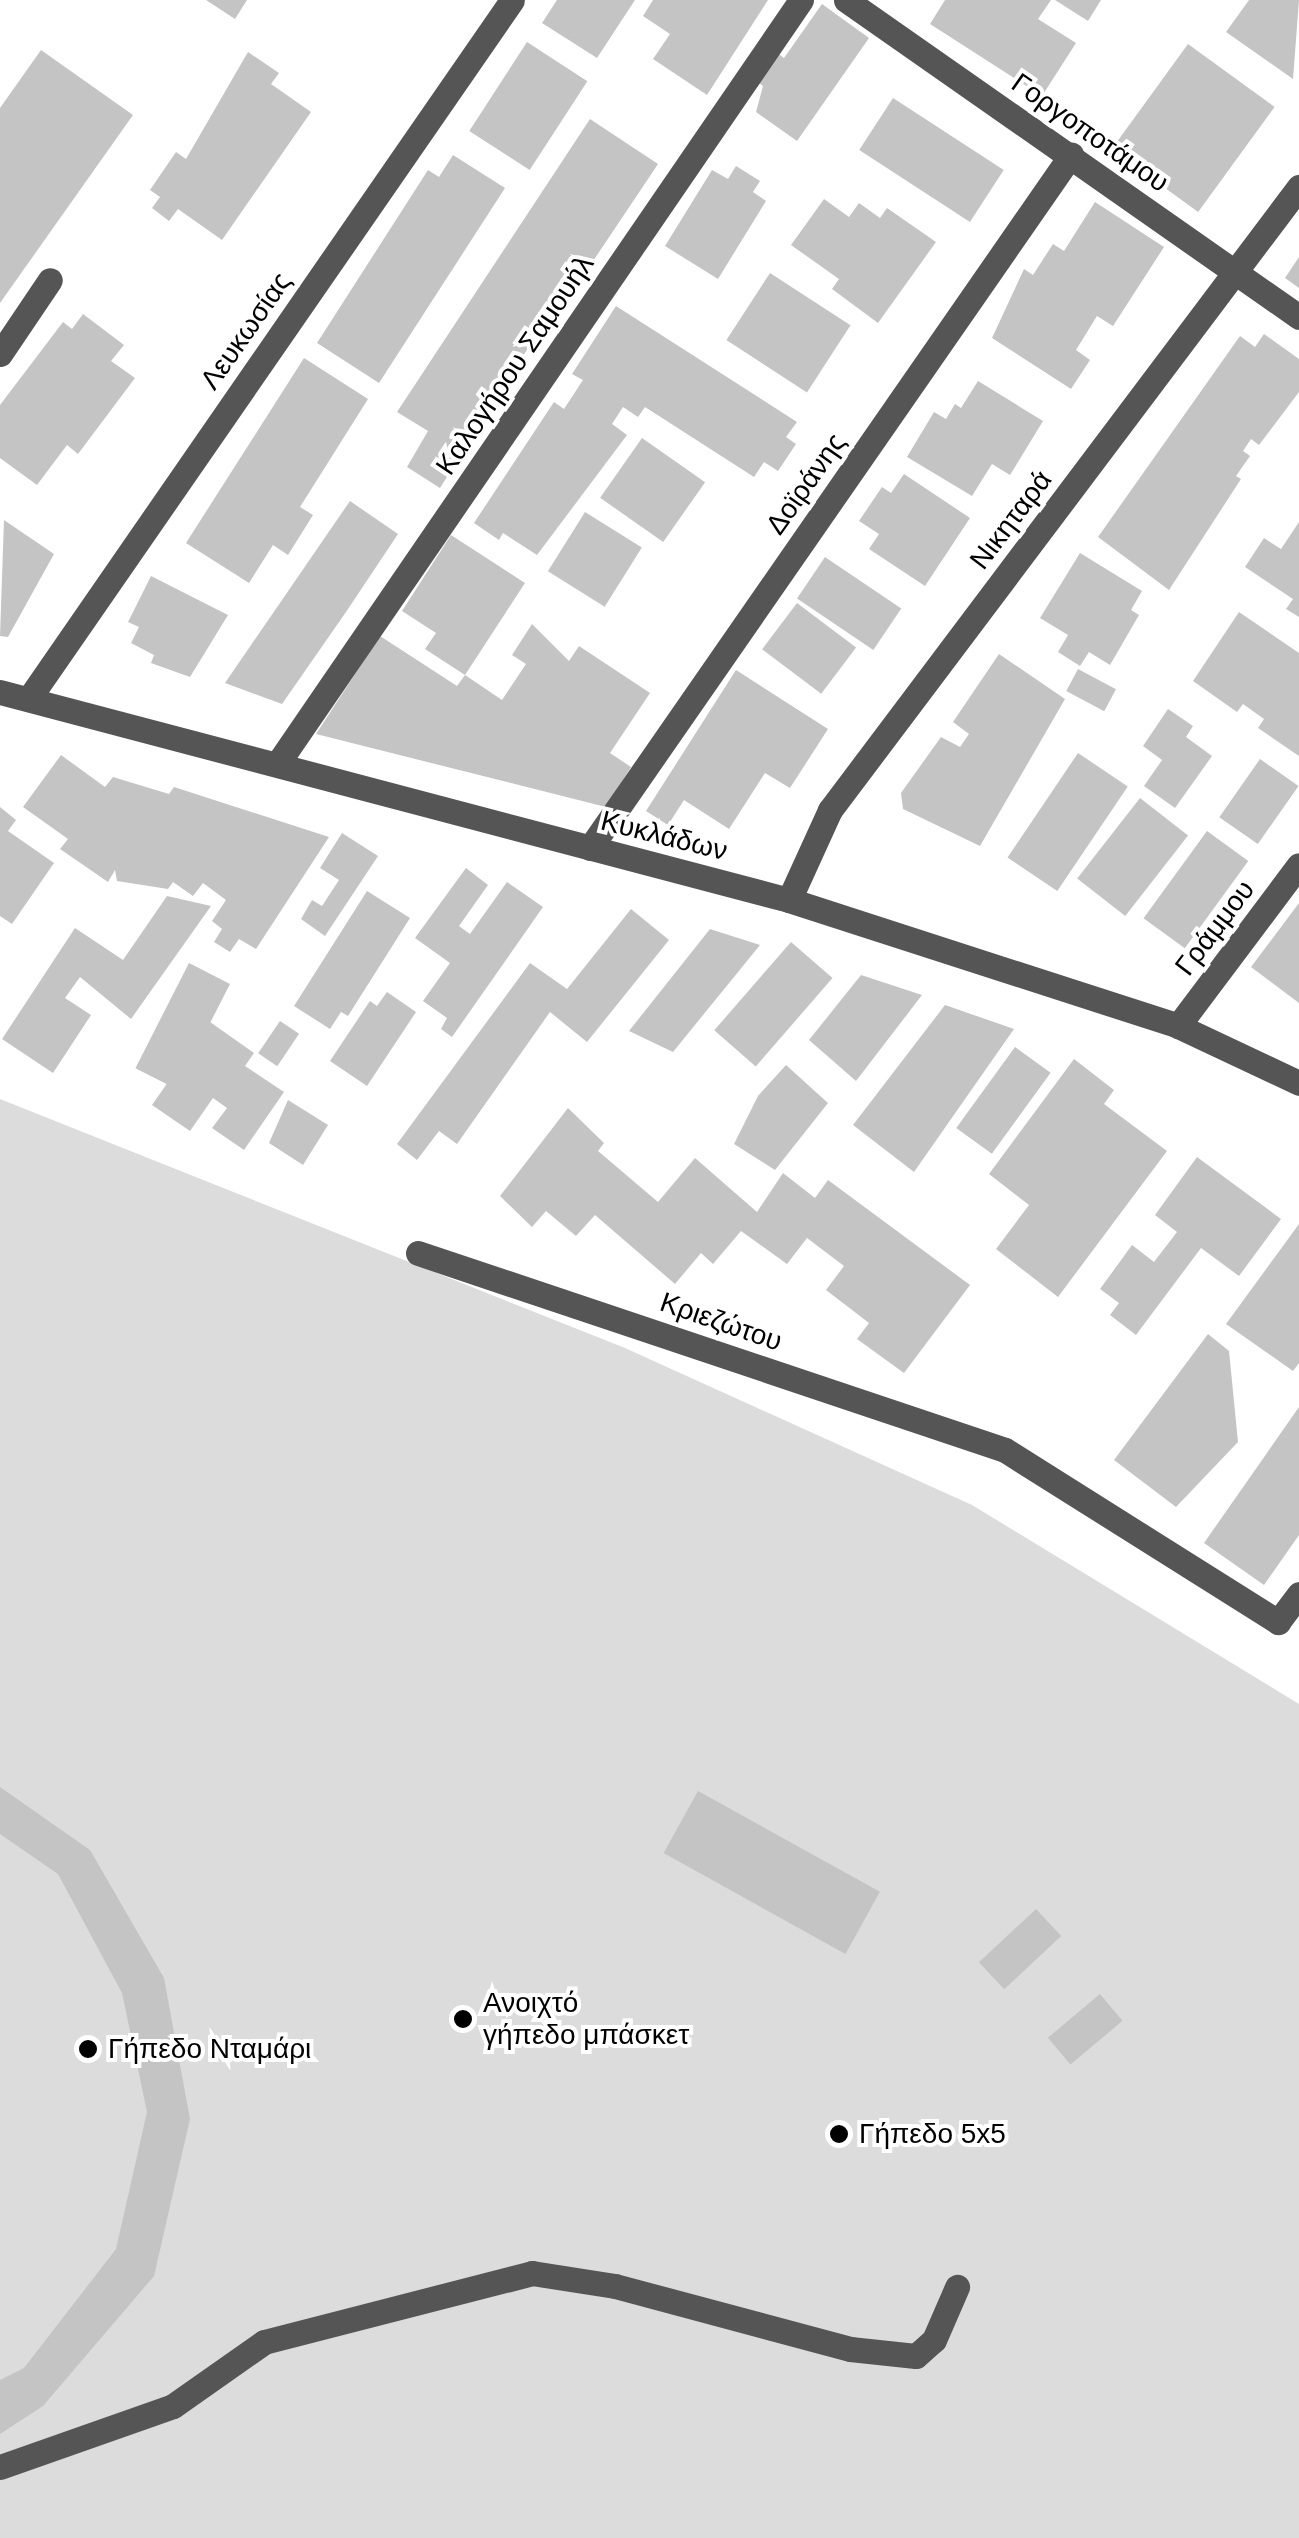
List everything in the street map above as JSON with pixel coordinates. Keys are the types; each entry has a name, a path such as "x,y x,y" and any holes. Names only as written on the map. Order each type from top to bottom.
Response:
{"street":[{"name":"Λευκωσίας","path":"30,697 512,0"},
{"name":"Καλογήρου Σαμουήλ","path":"278,763 801,0"},
{"name":"Γοργοποτάμου","path":"846,0 1299,316"},
{"name":"Δοϊράνης","path":"590,848 1071,155"},
{"name":"Νικηταρά","path":"789,900 830,810 1299,187"},
{"path":"0,354 50,280"},
{"name":"Κυκλάδων","path":"0,692 789,900 1178,1026 1299,1082"},
{"name":"Γράμμου","path":"1178,1026 1299,866"},
{"name":"Κριεζώτου","path":"418,1252 1004,1450 1278,1622 1299,1594"},
{"path":"0,2468 172,2406 264,2342 532,2273 616,2286 850,2348 916,2356 934,2340 957,2287"}],"shaded area":[{"path":"0,1099 625,1348 972,1505 1299,1704 1299,2538 0,2538"}],"building":[{"path":"206,0 247,0 235,19"},
{"path":"557,0 635,0 597,58 542,23"},
{"path":"653,0 768,0 707,95 653,59 670,34 643,16"},
{"path":"945,0 1051,0 1038,19 1076,43 1042,96 930,24"},
{"path":"1055,0 1101,0 1088,21"},
{"path":"1249,0 1299,0 1293,79 1226,32"},
{"path":"822,4 869,38 797,141 756,112 763,86 756,81 776,52 784,58"},
{"path":"527,42 587,81 530,170 469,131"},
{"path":"1188,44 1275,107 1198,212 1112,149"},
{"path":"41,50 133,115 0,303 0,108"},
{"path":"248,52 279,73 271,84 311,112 222,240 178,209 169,221 152,208 160,197 150,190 176,152 186,159"},
{"path":"893,98 1004,170 970,222 859,150"},
{"path":"590,119 658,164 565,303 559,299 440,488 407,467 428,431 397,412"},
{"path":"453,155 505,188 379,383 317,343 428,170 439,177"},
{"path":"736,166 760,181 753,192 766,201 718,279 665,246 712,170 728,179"},
{"path":"824,199 849,217 859,203 880,218 887,208 936,242 878,323 832,289 839,279 791,245"},
{"path":"1095,202 1164,247 1113,326 1097,316 1076,350 1090,360 1071,389 992,338 1024,269 1033,275 1053,244 1064,251"},
{"path":"1299,257 1299,288 1285,278"},
{"path":"770,273 851,325 807,392 726,340"},
{"path":"616,306 797,422 786,437 796,444 778,471 764,462 754,477 645,407 638,417 623,407 612,424 627,435 537,555 503,533 499,540 474,523 554,402 564,409 583,380 572,374"},
{"path":"83,314 124,345 111,361 135,378 78,454 67,445 37,485 0,458 0,405 63,322 72,329"},
{"path":"1264,334 1299,359 1299,392 1259,445 1251,439 1243,451 1250,456 1236,476 1241,479 1169,590 1098,537 1240,336 1255,347"},
{"path":"304,358 368,399 300,507 313,515 288,555 273,545 249,583 186,543"},
{"path":"978,381 1043,421 1010,475 992,464 972,496 907,457 934,412 946,419 955,404 961,408"},
{"path":"642,438 705,482 663,542 600,498"},
{"path":"904,474 970,518 925,586 869,549 879,534 859,521 882,487 891,493"},
{"path":"350,501 398,534 346,612 282,704 225,683"},
{"path":"585,512 642,548 605,607 548,571"},
{"path":"4,520 54,554 8,637 0,636"},
{"path":"1299,522 1299,617 1286,609 1293,599 1245,567 1264,538 1281,549"},
{"path":"451,535 525,583 465,675 425,649 436,633 402,611"},
{"path":"1080,553 1142,591 1131,610 1139,615 1110,665 1089,652 1080,666 1058,652 1068,635 1040,618"},
{"path":"825,557 901,608 873,650 797,598"},
{"path":"151,576 228,615 190,677 151,663 154,655 131,643 139,627 128,622"},
{"path":"797,603 856,648 821,694 762,649"},
{"path":"1239,612 1299,653 1299,756 1258,728 1264,719 1243,704 1237,712 1193,681"},
{"path":"532,624 569,661 579,646 650,693 610,753 631,767 606,807 316,734 380,636 457,686 465,675 502,700 526,664 512,655"},
{"path":"999,654 1065,699 980,846 903,809 901,793 941,737 960,747 969,734 953,722"},
{"path":"1078,669 1116,689 1104,711 1066,691"},
{"path":"736,670 828,729 790,788 765,773 729,829 684,800 668,825 646,811"},
{"path":"1168,709 1193,726 1186,737 1212,756 1175,808 1144,786 1162,760 1143,746"},
{"path":"1078,753 1128,787 1057,891 1008,857"},
{"path":"61,755 105,787 113,777 169,794 174,787 329,837 256,949 239,939 230,952 214,942 222,929 212,921 226,900 203,883 193,896 173,882 168,889 117,881 115,870 108,882 60,849 68,839 23,807"},
{"path":"1260,759 1299,786 1258,844 1219,817"},
{"path":"1140,798 1188,836 1125,916 1077,878"},
{"path":"0,807 16,820 8,831 54,863 12,924 0,916"},
{"path":"1207,831 1248,861 1185,948 1144,918"},
{"path":"342,833 378,856 325,936 301,919 312,900 322,906 339,880 320,868"},
{"path":"466,868 488,885 459,926 470,934 507,882 543,907 452,1037 441,1029 447,1018 423,1001 450,963 415,938"},
{"path":"367,891 410,918 348,1016 341,1012 330,1029 294,1006"},
{"path":"167,896 211,906 131,1019 80,977 65,998 91,1015 53,1073 2,1039 75,928 123,960"},
{"path":"1299,903 1299,1003 1251,967"},
{"path":"631,909 669,940 587,1042 550,1012 457,1144 439,1131 417,1160 397,1144 530,963 567,989"},
{"path":"710,929 760,945 673,1052 629,1031"},
{"path":"791,942 833,978 756,1066 714,1030"},
{"path":"189,963 230,984 176,1089 135,1068"},
{"path":"861,975 922,995 856,1081 809,1040"},
{"path":"387,992 416,1012 367,1086 330,1061 370,1001 377,1006"},
{"path":"945,1005 1014,1029 914,1172 853,1125"},
{"path":"280,1021 299,1034 277,1066 258,1053"},
{"path":"210,1022 254,1053 245,1066 284,1092 244,1150 212,1128 227,1108 213,1098 190,1131 152,1105"},
{"path":"1015,1047 1051,1073 992,1154 956,1128"},
{"path":"1074,1059 1114,1090 1104,1104 1167,1151 1058,1297 996,1249 1029,1205 989,1174"},
{"path":"786,1065 828,1103 775,1170 734,1144 758,1096"},
{"path":"288,1100 328,1125 303,1165 269,1143"},
{"path":"568,1108 604,1143 598,1151 658,1202 695,1158 757,1212 783,1173 815,1198 828,1180 970,1285 904,1373 857,1339 869,1323 826,1290 844,1266 807,1238 787,1264 741,1231 713,1264 701,1253 675,1284 595,1215 576,1236 546,1211 532,1227 500,1196"},
{"path":"1197,1157 1281,1219 1239,1276 1201,1248 1136,1335 1110,1315 1119,1303 1100,1289 1132,1245 1154,1262 1177,1232 1155,1215"},
{"path":"1299,1224 1299,1363 1293,1371 1226,1324"},
{"path":"1208,1334 1229,1351 1238,1442 1176,1507 1114,1460"},
{"path":"1299,1407 1299,1535 1264,1585 1204,1543"},
{"path":"0,1787 90,1850 164,1978 190,2119 154,2276 43,2406 0,2434 0,2380 24,2368 116,2249 147,2112 122,1993 58,1874 0,1834"},
{"path":"698,1791 880,1892 845,1954 664,1853"},
{"path":"1036,1909 1061,1936 1004,1989 979,1962"},
{"path":"1100,1994 1122,2021 1070,2065 1048,2038"}],"place":[{"name":"Ανοιχτό γήπεδο μπάσκετ","path":"463,2019"},
{"name":"Γήπεδο Νταμάρι","path":"88,2049"},
{"name":"Γήπεδο 5x5","path":"839,2134"}]}
